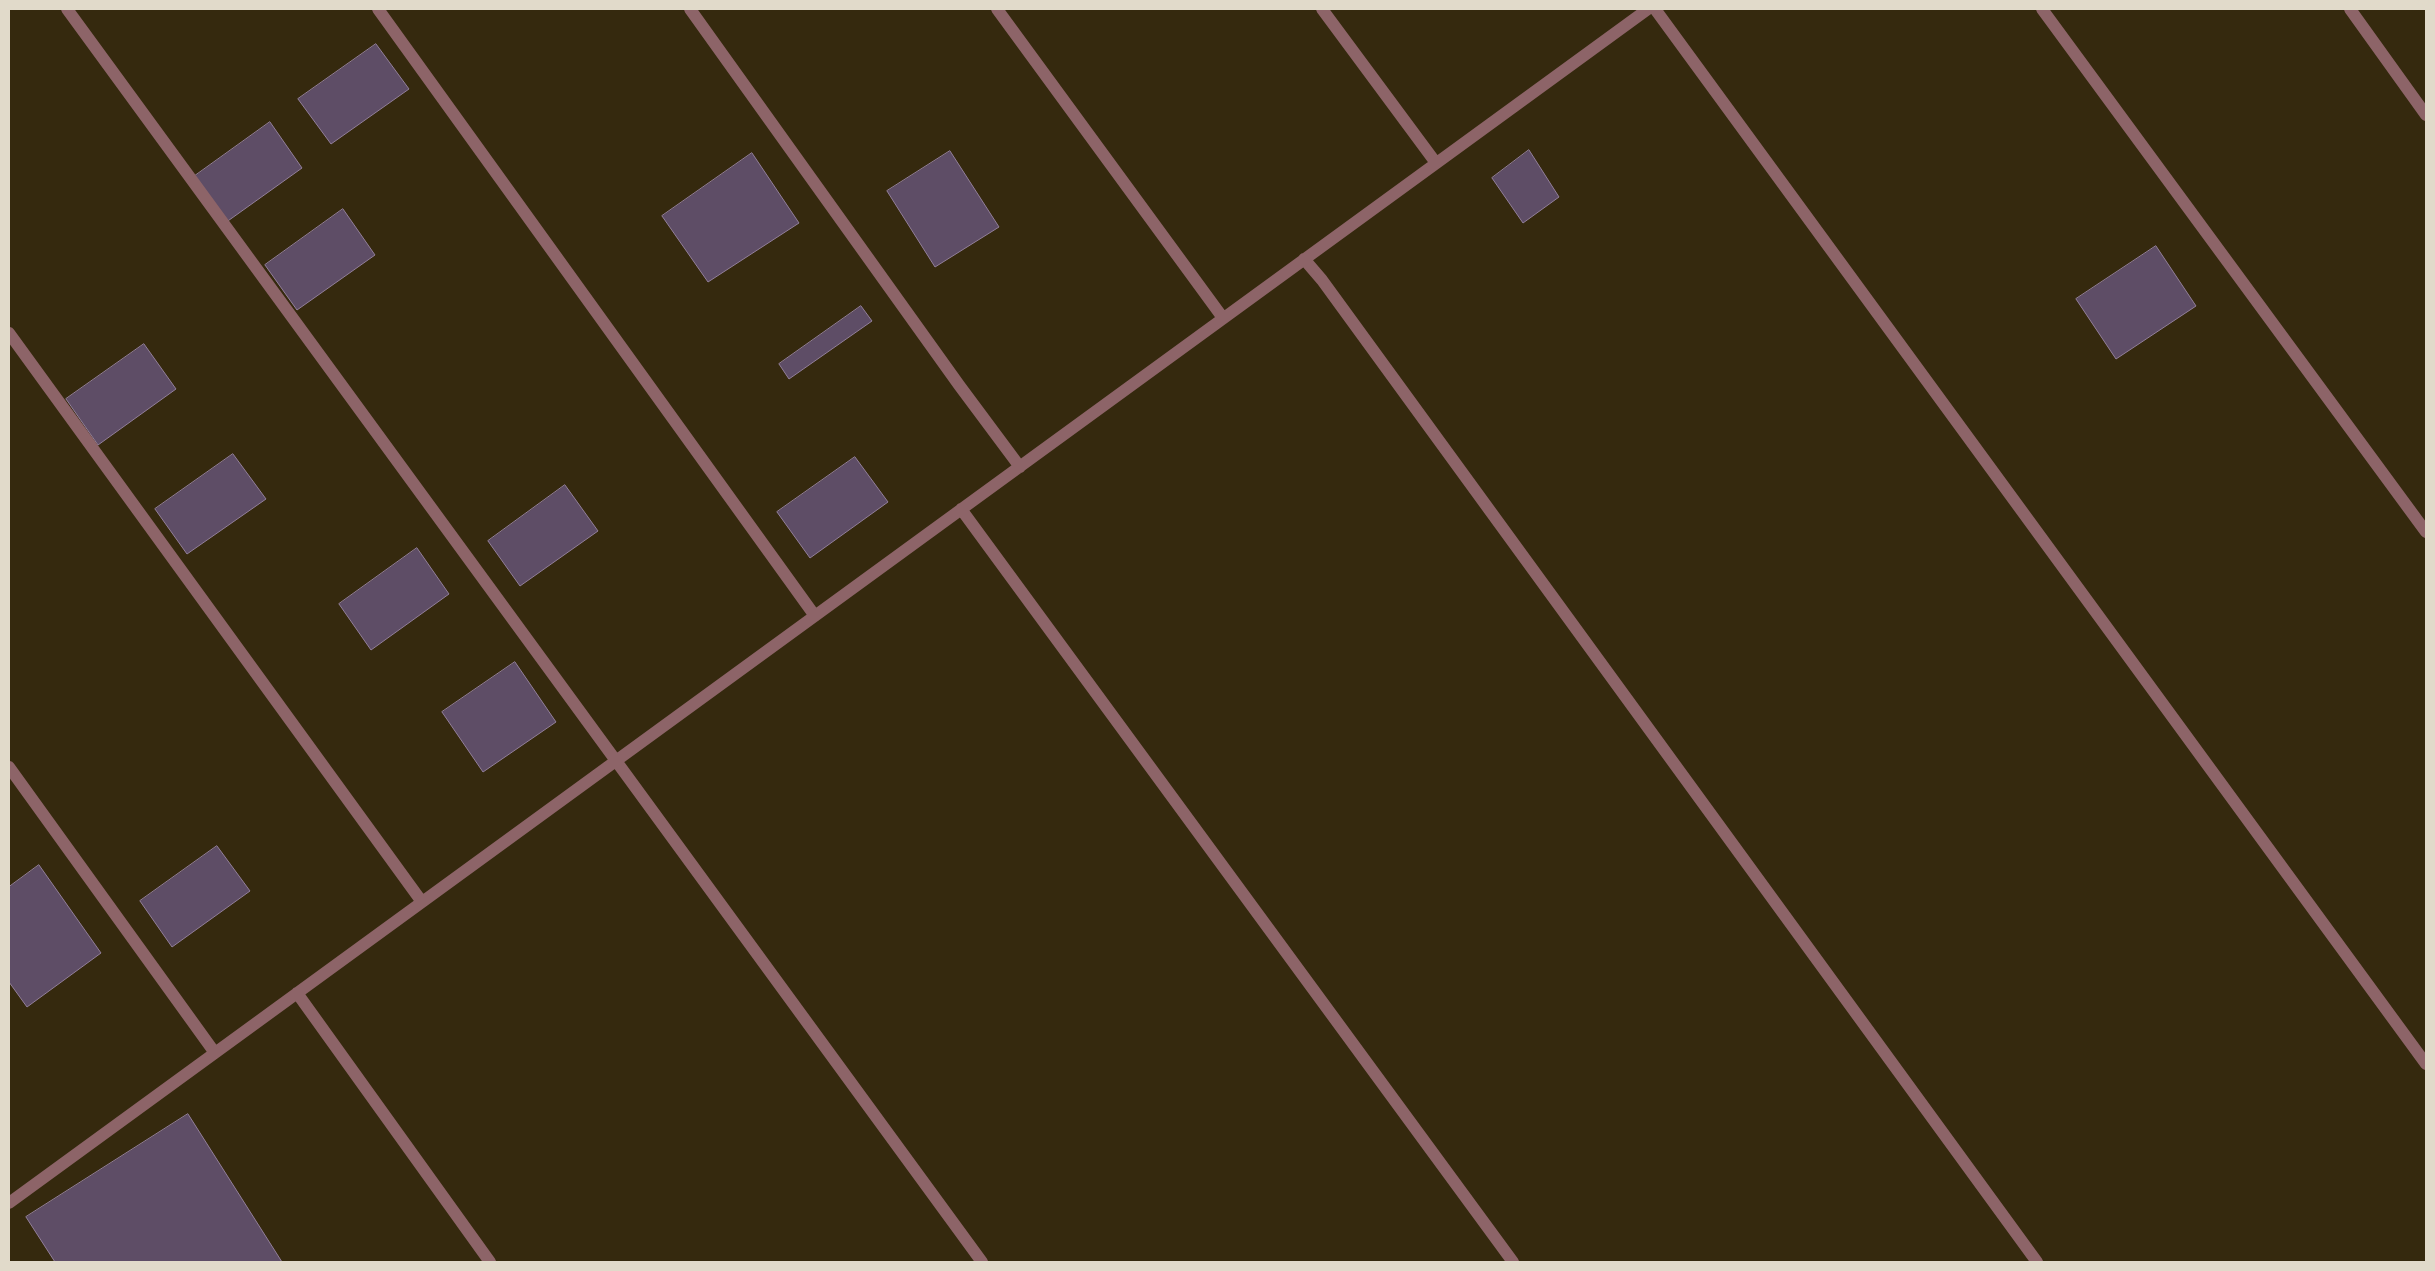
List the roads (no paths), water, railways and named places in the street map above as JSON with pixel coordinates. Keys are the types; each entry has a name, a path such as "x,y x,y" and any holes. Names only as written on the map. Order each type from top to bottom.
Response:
{"street":[{"path":"66,9 982,1262"},
{"path":"378,9 815,616"},
{"path":"690,9 958,385 1020,467"},
{"path":"997,9 1223,318"},
{"path":"1322,9 1436,163"},
{"path":"9,1203 1648,9"},
{"path":"1655,9 2426,1064"},
{"path":"2042,9 2426,532"},
{"path":"2350,9 2426,115"},
{"path":"1304,259 1328,288 2037,1262"},
{"path":"9,333 422,902"},
{"path":"961,509 1513,1262"},
{"path":"9,767 215,1053"},
{"path":"296,993 490,1262"}]}
